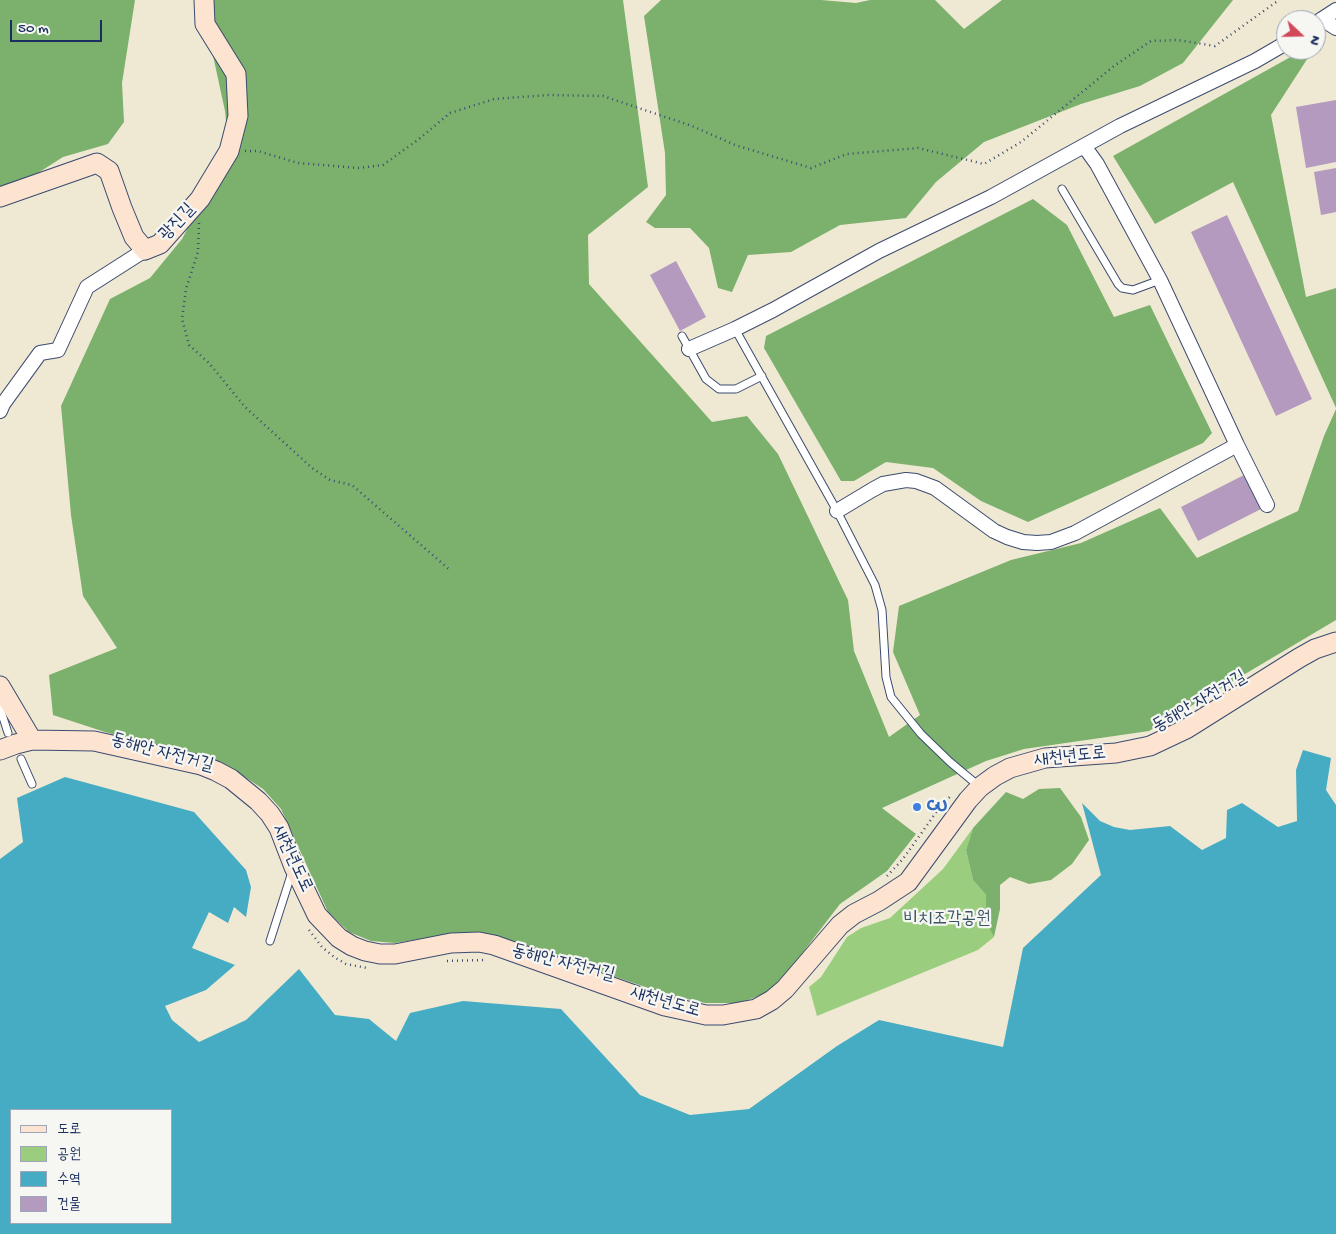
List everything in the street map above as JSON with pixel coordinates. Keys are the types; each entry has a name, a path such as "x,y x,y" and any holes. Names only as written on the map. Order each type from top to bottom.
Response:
{"street":[{"name":"광진길","path":"0,197 97,162 109,171 134,237 145,250 160,244 200,199 229,151 238,116 236,74 205,24 204,0"},
{"path":"685,342 735,330 879,250 991,197 1120,126 1255,61 1276,49"},
{"path":"1084,146 1097,164 1160,280 1237,445 1267,504"},
{"path":"0,411 2,404 40,353 58,350 87,287 145,250"},
{"path":"837,511 883,484 906,480 916,481 935,488 994,531 1023,542 1051,542 1075,533 1237,445"},
{"name":"새천년도로","path":"2,745 32,740 94,741 216,771 230,779 258,801 270,814 279,828 294,867 317,915 339,938 365,951 395,954 451,943 480,942 494,945 665,1006 706,1015 723,1016 756,1009 772,1000 785,989 840,925 854,914 879,901 908,882 962,808 975,783 1010,768 1045,758 1116,753 1150,746 1186,729 1315,649 1336,642"},
{"path":"0,686 32,740"}],"lane":[{"path":"1062,189 1122,288 1133,290 1160,280"},
{"path":"735,330 837,511 875,585 880,600 886,678 891,697 921,734 975,783"},
{"path":"685,342 706,379 719,389 736,389 762,376"},
{"path":"0,708 2,745"},
{"path":"21,760 32,784"},
{"path":"270,941 294,867"}],"path":[{"path":"229,151 258,151 298,163 358,168 383,165 450,114 494,99 548,95 603,96 692,126 735,145 812,168 847,154 918,148 984,164 1021,142 1114,66 1151,41 1178,40 1215,46 1279,0"},
{"path":"200,199 198,252 186,289 182,319 189,344 209,363 246,407 312,468 330,480 352,485 451,571"},
{"path":"884,880 903,859 942,804 975,783"},
{"path":"307,926 322,947 334,957 346,964 359,968 374,969"},
{"name":"동해안 자전거길","path":"445,961 487,960"}],"green space":[{"path":"0,0 135,0 122,83 124,122 108,144 63,157 30,178 0,188"},
{"path":"201,0 623,0 648,187 588,235 589,284 712,422 747,416 778,454 848,600 854,651 889,737 920,715 893,652 899,606 1011,560 1081,543 1160,508 1197,558 1298,511 1324,436 1336,409 1336,620 1149,731 1024,749 986,761 882,808 916,834 887,871 840,904 787,973 766,993 740,1003 705,1003 669,995 485,933 457,933 395,943 371,941 349,932 328,912 281,809 263,789 230,767 105,732 53,715 49,675 117,648 83,596 71,515 61,406 110,299 150,278 182,239 229,151 225,111"},
{"path":"661,0 821,0 856,3 870,0 935,0 964,29 1002,0 1233,0 1183,63 1140,86 1081,104 984,142 936,182 906,218 840,225 791,252 748,255 732,292 718,288 709,248 690,228 655,228 646,222 666,195 665,153 644,16"},
{"path":"1285,60 1307,60 1271,115 1306,297 1336,288 1336,408 1233,182 1155,224 1113,156"},
{"path":"1033,199 1067,225 1114,317 1150,305 1212,433 1203,443 1028,522 981,501 933,468 886,462 854,481 841,481 764,348 766,336"},
{"path":"1060,788 1081,817 1089,840 1072,864 1051,880 1029,884 1010,877 1000,885 1000,909 994,937 986,922 986,895 973,880 966,850 973,828 1006,792 1023,799 1039,789"},
{"name":"비치조각공원","path":"973,828 966,850 973,880 986,895 986,921 994,937 978,950 817,1016 809,987 821,977 847,937 861,928 890,918 943,869"}],"water":[{"path":"1303,750 1331,758 1326,790 1336,805 1336,1234 0,1234 0,859 23,842 17,798 65,777 194,812 246,870 251,887 246,917 234,907 228,923 209,912 192,948 235,965 206,990 165,1006 172,1020 199,1042 246,1020 299,969 335,1015 369,1019 396,1041 410,1013 463,1001 561,1009 640,1095 690,1115 749,1109 837,1046 879,1020 1003,1047 1023,948 1101,875 1082,803 1100,821 1114,827 1130,830 1170,826 1202,850 1226,838 1227,810 1242,803 1278,827 1297,821 1296,770"}],"building":[{"path":"1336,100 1336,162 1306,168 1296,107"},
{"path":"1336,168 1336,212 1321,215 1314,172"},
{"path":"1227,215 1312,399 1276,416 1191,232"},
{"path":"676,261 706,317 680,331 650,275"},
{"path":"1244,475 1261,509 1198,541 1181,507"}],"place":[{"name":"CU","path":"917,807"}]}
